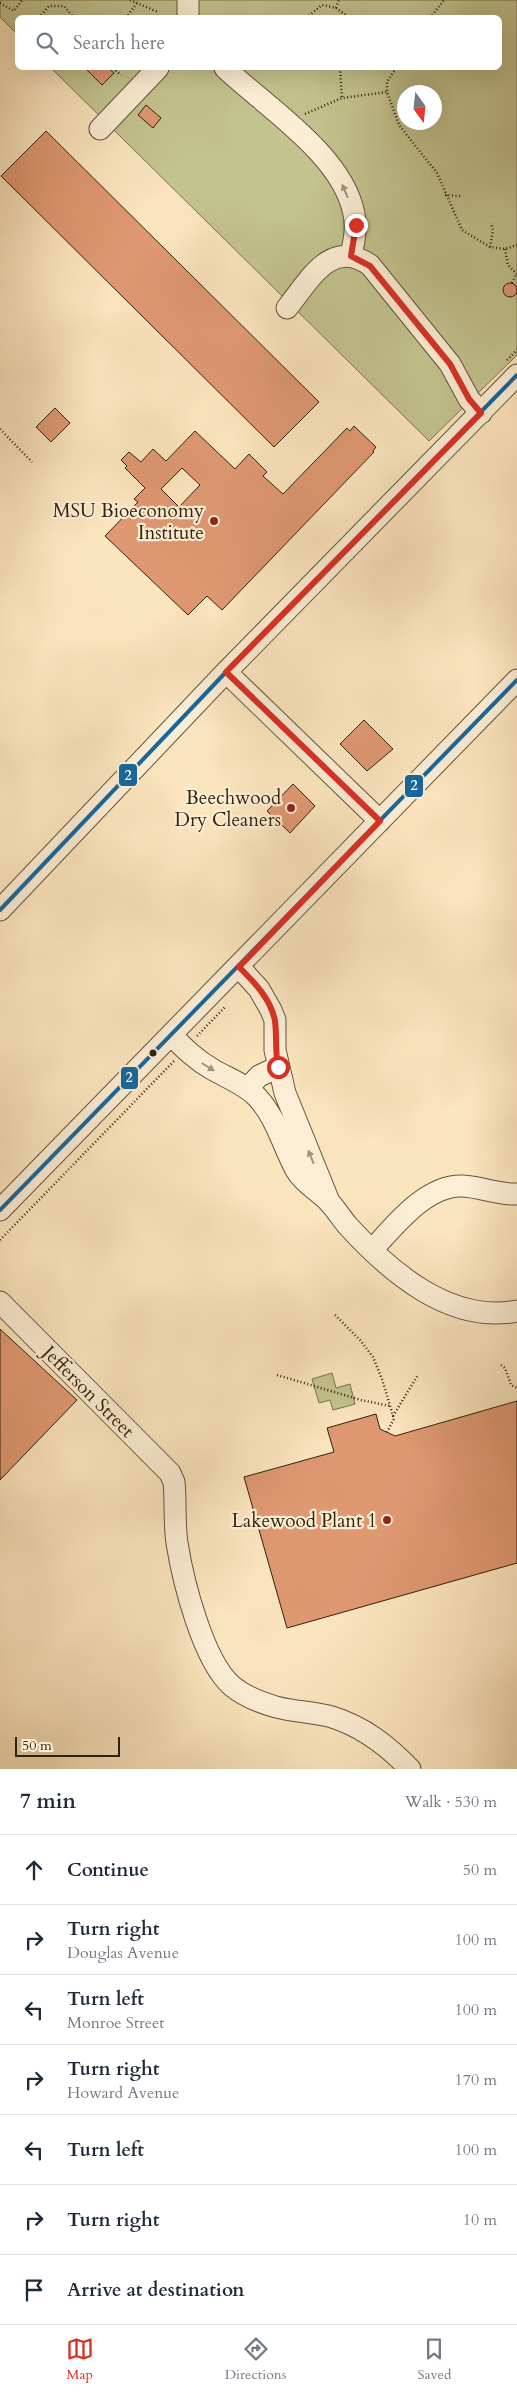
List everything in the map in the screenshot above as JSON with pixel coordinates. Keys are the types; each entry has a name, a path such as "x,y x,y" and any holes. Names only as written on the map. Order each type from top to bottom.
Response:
{"street":[{"path":"188,0 188,15"},
{"path":"100,129 156,70"},
{"path":"227,70 304,137 343,185 354,212 356,225 351,256"},
{"path":"287,308 326,262 343,255 351,256 370,266 450,364 469,399 481,413"},
{"path":"0,910 226,672 517,375"},
{"path":"226,672 380,821"},
{"path":"0,1210 517,680"},
{"path":"239,967 260,989 271,1010 274,1020 275,1050 285,1093 329,1202"},
{"path":"171,1036 204,1064 248,1088 267,1108 297,1172 329,1202 347,1224 397,1274 435,1297 482,1312 502,1314 517,1311"},
{"path":"248,1088 258,1076 278,1067"},
{"path":"372,1249 414,1208 436,1192 461,1186 517,1194"},
{"name":"Jefferson Street","path":"0,1302 170,1473 174,1482 177,1543 206,1647 216,1667 232,1686 257,1700 277,1707 332,1717 356,1727 388,1747 410,1769"}],"path":[{"path":"0,3 14,10 22,0"},
{"path":"130,0 158,12"},
{"path":"336,8 340,0"},
{"path":"432,15 444,0"},
{"path":"128,15 137,3"},
{"path":"310,15 322,5 336,8 346,15"},
{"path":"42,15 49,6 64,6 72,15"},
{"path":"115,70 121,75"},
{"path":"340,70 342,98"},
{"path":"395,70 387,82 387,92 399,125 437,173 445,195 462,230 490,247 506,248 517,245"},
{"path":"299,120 306,113 342,98 387,92"},
{"path":"445,195 460,196"},
{"path":"490,247 493,230 491,223"},
{"path":"506,248 508,265 516,274 512,283"},
{"path":"0,429 32,462"},
{"path":"195,1038 227,1005"},
{"path":"0,1240 176,1059"},
{"path":"335,1316 360,1340 373,1357 393,1416 394,1422 387,1432"},
{"path":"501,1365 505,1368 511,1385 517,1388"},
{"path":"393,1416 418,1375"},
{"path":"277,1376 360,1400 390,1406"}],"green space":[{"path":"0,0 517,0 517,355 429,441 53,70 502,70 502,15 15,15 15,32 0,17"},
{"path":"332,1373 336,1388 350,1384 355,1404 333,1410 330,1400 319,1403 312,1379"}],"building":[{"path":"87,70 110,70 114,73 102,85"},
{"path":"146,105 161,118 153,128 138,115"},
{"path":"46,131 319,402 274,447 1,176"},
{"path":"510,283 515,285 517,290 515,295 510,297 505,295 503,290 505,285"},
{"path":"55,408 70,423 51,442 36,427"},
{"name":"MSU Bioeconomy Institute","path":"354,426 376,447 374,452 222,610 207,596 188,615 105,536 138,502 134,499 145,488 125,468 127,466 121,460 129,452 141,462 153,449 166,461 195,431 235,469 249,454 267,472 263,476 283,494 347,428 350,431","holes":["182,468 200,485 179,507 161,489"]},
{"path":"364,720 393,749 367,771 340,744"},
{"name":"Beechwood Dry Cleaners","path":"293,784 315,806 290,833 267,811"},
{"path":"0,1329 77,1400 0,1480"},
{"name":"Lakewood Plant 1","path":"517,1401 517,1563 287,1628 244,1477 334,1452 327,1428 376,1414 380,1429 395,1436"}],"transit line":[{"name":"2","path":"0,910 226,672 517,375"},
{"name":"2","path":"0,1210 517,680"}],"place":[{"name":"MSU Bioeconomy Institute","path":"214,521"},
{"name":"Beechwood Dry Cleaners","path":"291,808"},
{"name":"Lakewood Plant 1","path":"387,1520"}],"route":[{"path":"278,1067 275,1050 276,1034 271,1010 260,989 239,967 380,821 226,672 481,413 469,399 450,364 370,266 362,260 351,256 356,225"}]}
